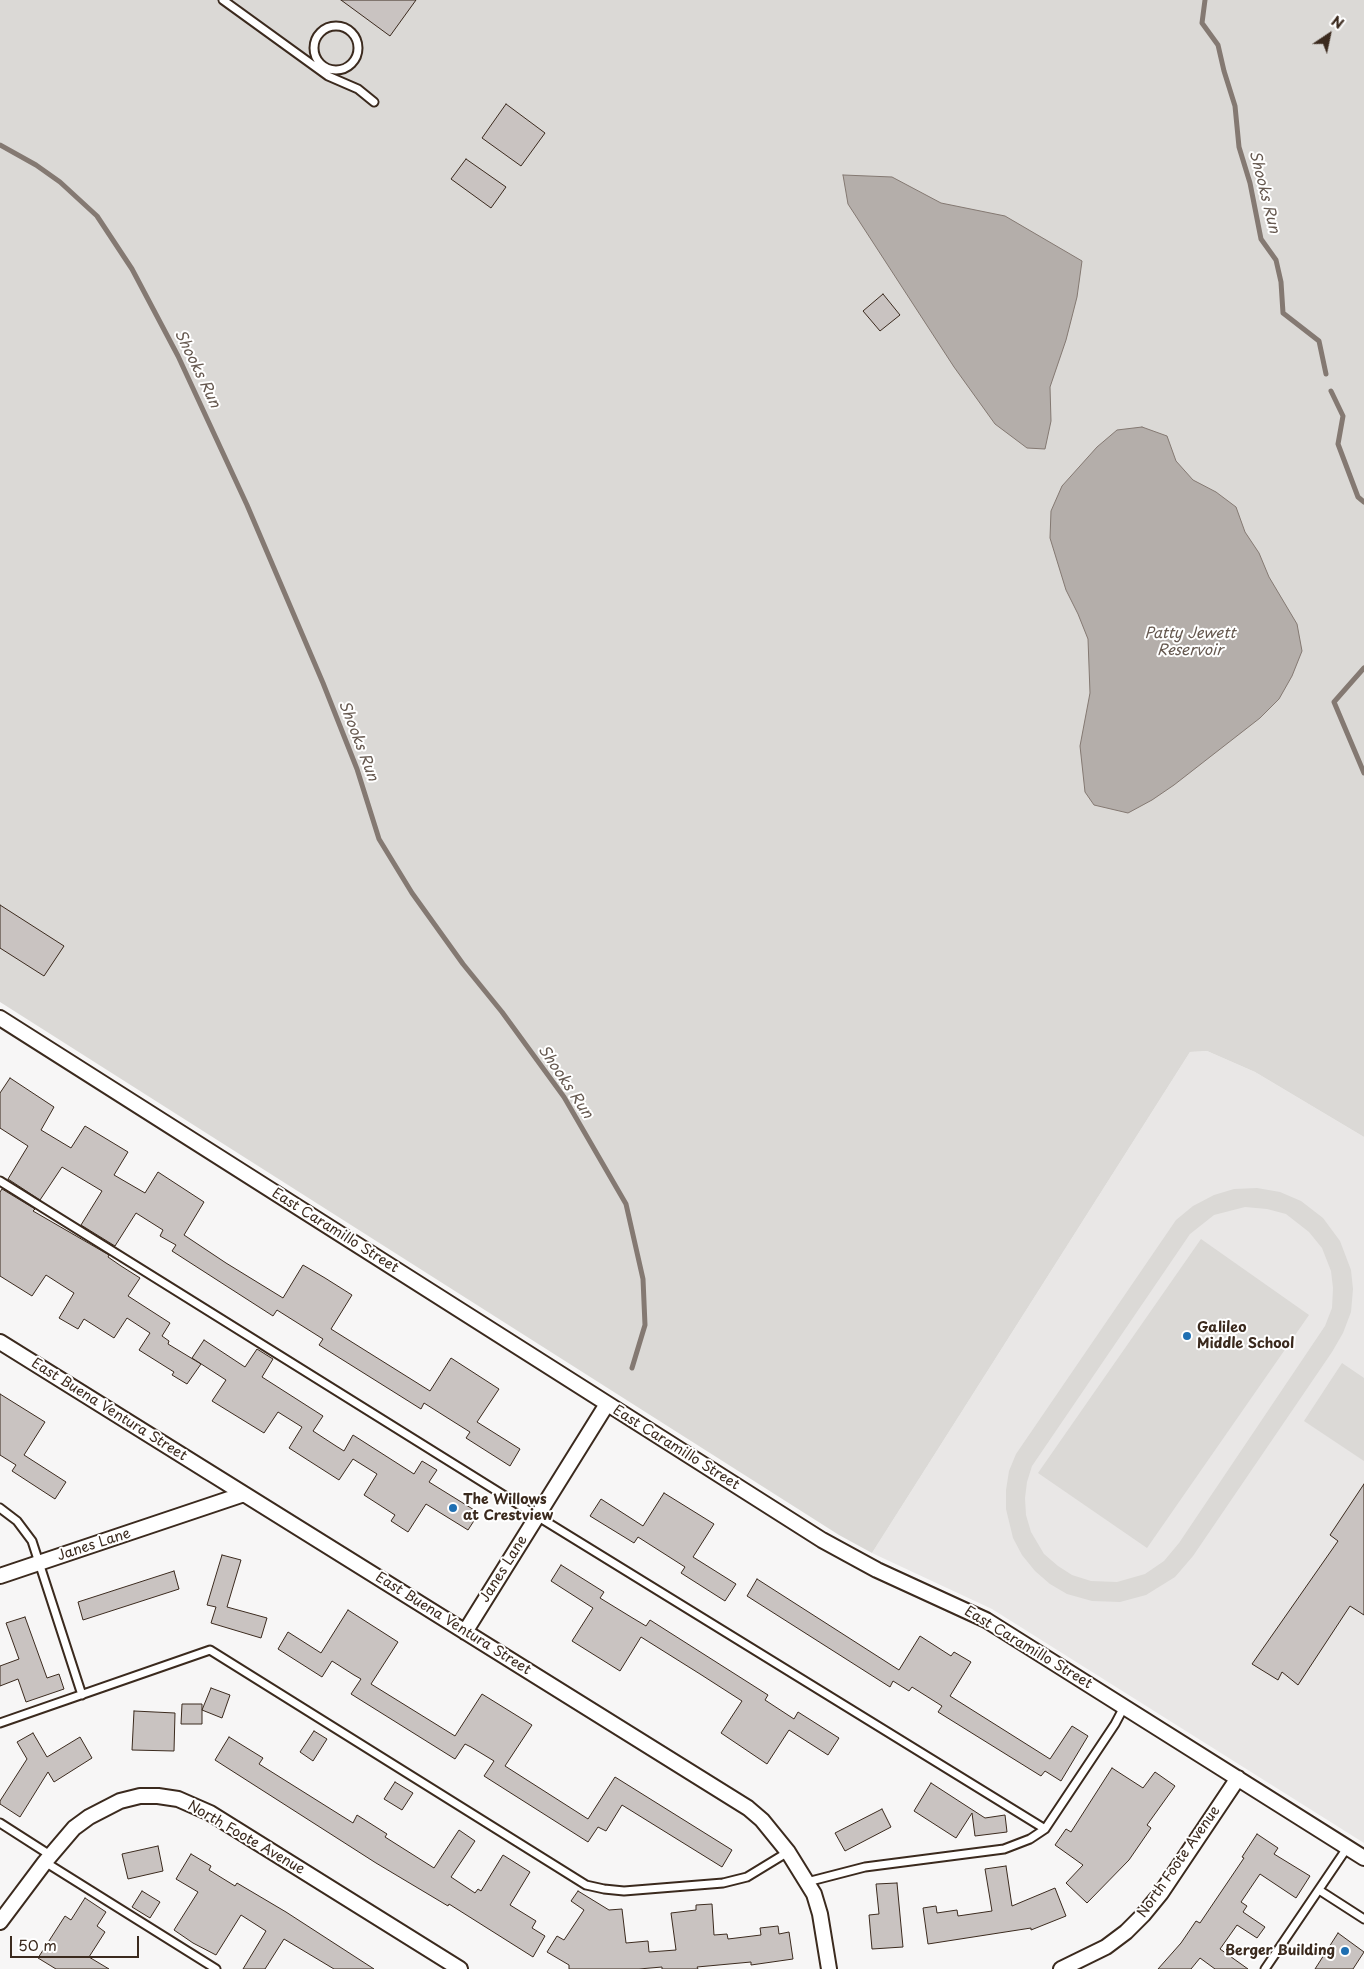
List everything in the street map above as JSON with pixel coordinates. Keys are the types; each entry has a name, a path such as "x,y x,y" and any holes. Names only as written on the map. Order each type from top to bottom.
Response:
{"street":[{"name":"East Caramillo Street","path":"0,1018 822,1540 877,1570 986,1620 1364,1858"},
{"name":"East Buena Ventura Street","path":"0,1342 748,1808 762,1820 788,1852 807,1882 820,1914 829,1969"},
{"name":"Janes Lane","path":"465,1632 607,1404"},
{"name":"Janes Lane","path":"0,1576 244,1494"},
{"name":"North Foote Avenue","path":"1061,1969 1106,1947 1143,1916 1161,1893 1238,1778"},
{"name":"North Foote Avenue","path":"0,1922 48,1858 74,1828 112,1804 140,1796 158,1796 178,1799 210,1813 460,1969"}],"lane":[{"path":"223,0 321,68 328,76 358,89 374,102"},
{"path":"329,26 344,27 350,30 355,36 358,50 353,63 340,70 321,68 314,49 318,35 329,26"},
{"path":"0,1182 1045,1829"},
{"path":"0,1508 17,1521 28,1533 82,1695"},
{"path":"0,1723 210,1650 586,1885 624,1891 723,1883 747,1877 788,1852"},
{"path":"807,1882 864,1867 1004,1849 1030,1839 1045,1829 1115,1724 1124,1706"},
{"path":"0,1824 216,1969"},
{"path":"1265,1969 1347,1848"},
{"path":"1319,1890 1364,1919"}],"shaded area":[{"path":"0,0 1364,0 1364,1137 1255,1072 1207,1051 1190,1052 872,1553 839,1535 0,1002"},
{"name":"Galileo Middle School","path":"1207,1051 1255,1072 1364,1137 1364,1843 992,1609 872,1553 1190,1052"},
{"path":"1257,1188 1280,1192 1301,1201 1323,1218 1340,1241 1351,1270 1353,1289 1351,1312 1343,1333 1193,1556 1175,1577 1146,1595 1120,1602 1092,1601 1067,1594 1050,1584 1035,1571 1022,1555 1013,1538 1006,1509 1006,1490 1009,1471 1016,1454 1176,1220 1193,1206 1214,1195 1234,1189","holes":["1245,1207 1267,1209 1286,1214 1309,1232 1322,1248 1331,1271 1333,1288 1332,1308 1325,1326 1179,1543 1164,1561 1145,1574 1117,1582 1091,1581 1072,1575 1044,1554 1031,1532 1026,1515 1025,1498 1032,1466 1190,1234 1214,1215"]},
{"path":"1201,1239 1309,1315 1147,1548 1038,1473"},
{"path":"1342,1363 1364,1378 1364,1461 1304,1421"}],"water":[{"path":"843,175 892,177 941,203 1005,216 1082,261 1077,297 1066,340 1050,387 1051,421 1045,449 1027,448 995,424 954,367 848,204"},
{"name":"Patty Jewett Reservoir","path":"1142,427 1167,436 1176,461 1193,480 1216,492 1236,507 1245,532 1259,553 1269,577 1297,624 1302,651 1292,676 1279,699 1260,718 1174,785 1128,813 1094,805 1085,792 1080,746 1090,693 1088,639 1066,590 1050,538 1051,511 1062,486 1097,447 1117,430"}],"building":[{"path":"341,0 416,0 390,36"},
{"path":"506,104 545,133 521,166 482,138"},
{"path":"466,159 506,187 491,208 451,179"},
{"path":"883,294 900,315 880,331 863,311"},
{"path":"0,905 64,946 44,976 0,948"},
{"path":"10,1078 54,1107 41,1130 71,1148 85,1126 128,1152 114,1175 145,1193 158,1172 204,1202 184,1235 226,1263 283,1298 303,1265 325,1278 352,1295 331,1329 430,1391 451,1358 499,1389 477,1422 520,1449 510,1466 466,1438 470,1432 424,1403 421,1409 319,1345 323,1339 277,1310 273,1316 172,1251 176,1245 160,1236 163,1230 136,1213 115,1246 81,1225 102,1191 62,1167 40,1200 8,1179 28,1146 0,1128 0,1093"},
{"path":"2,1189 35,1209 33,1211 109,1255 108,1257 140,1278 128,1296 170,1323 162,1336 169,1341 168,1344 201,1364 187,1384 172,1375 174,1372 139,1350 150,1333 127,1318 114,1338 84,1319 78,1329 59,1318 74,1293 46,1275 32,1296 0,1276 0,1192"},
{"path":"204,1340 245,1367 257,1349 273,1359 262,1377 323,1416 313,1431 344,1451 353,1435 414,1474 422,1461 437,1470 429,1482 479,1513 468,1530 426,1504 408,1532 391,1521 395,1515 364,1495 377,1474 353,1459 339,1480 289,1448 302,1427 278,1412 264,1433 212,1401 226,1380 192,1358"},
{"path":"0,1394 45,1422 24,1455 66,1482 55,1499 12,1471 16,1465 0,1455"},
{"path":"1364,1484 1364,1615 1350,1606 1298,1685 1282,1672 1278,1680 1252,1664 1338,1541 1330,1535"},
{"path":"664,1493 714,1524 693,1557 736,1584 725,1601 681,1573 685,1567 638,1537 634,1543 590,1516 601,1499 643,1526"},
{"path":"222,1555 241,1560 227,1607 267,1618 261,1638 211,1623 216,1607 207,1605"},
{"path":"561,1565 604,1592 600,1598 646,1626 650,1620 768,1695 765,1700 794,1719 798,1712 839,1738 828,1755 789,1730 767,1764 721,1733 742,1701 700,1674 641,1637 620,1671 572,1641 593,1608 551,1581"},
{"path":"174,1571 179,1589 83,1620 78,1602"},
{"path":"757,1579 899,1670 920,1636 951,1656 954,1652 971,1662 950,1696 1050,1759 1072,1726 1088,1736 1061,1781 1045,1771 1041,1776 938,1712 942,1706 912,1687 909,1691 893,1681 890,1687 747,1596"},
{"path":"348,1610 398,1642 371,1684 455,1736 482,1694 532,1725 505,1766 588,1819 615,1777 732,1850 722,1867 622,1805 606,1831 598,1827 588,1842 484,1776 494,1761 465,1744 455,1759 351,1694 361,1679 332,1661 322,1677 278,1649 288,1632 321,1653"},
{"path":"25,1617 47,1678 59,1674 64,1689 26,1702 18,1679 0,1686 0,1666 19,1659 6,1623"},
{"path":"211,1688 230,1695 222,1718 202,1710"},
{"path":"182,1704 202,1704 202,1724 181,1724"},
{"path":"134,1711 175,1713 174,1751 132,1750"},
{"path":"314,1731 327,1739 313,1761 300,1752"},
{"path":"33,1733 47,1757 80,1737 92,1758 54,1782 48,1772 20,1817 0,1804 0,1801 27,1759 17,1742"},
{"path":"229,1737 263,1758 259,1764 353,1823 357,1815 387,1834 385,1837 434,1868 459,1830 475,1841 451,1877 475,1893 478,1889 481,1891 503,1855 530,1872 510,1905 536,1921 532,1928 545,1936 533,1957 449,1904 448,1906 376,1863 215,1760"},
{"path":"1112,1768 1143,1788 1155,1772 1175,1786 1147,1825 1151,1828 1129,1860 1087,1903 1066,1883 1083,1865 1055,1845 1066,1829 1071,1832"},
{"path":"395,1782 413,1793 402,1810 384,1799"},
{"path":"931,1783 985,1818 1005,1815 1007,1832 975,1836 972,1813 956,1838 914,1811"},
{"path":"882,1809 891,1827 845,1851 835,1833"},
{"path":"1257,1834 1278,1848 1274,1854 1310,1876 1296,1898 1260,1874 1241,1902 1247,1906 1243,1912 1265,1927 1257,1938 1237,1925 1220,1949 1248,1969 1215,1969 1200,1958 1191,1969 1158,1969 1181,1943 1196,1921 1200,1923 1244,1858 1242,1857"},
{"path":"158,1846 163,1871 128,1879 122,1854"},
{"path":"191,1854 211,1866 209,1870 235,1886 237,1883 286,1912 374,1969 334,1969 284,1939 265,1969 243,1969 266,1931 241,1915 216,1955 193,1943 174,1930 198,1892 176,1879"},
{"path":"1006,1866 1012,1906 1055,1888 1066,1916 1031,1930 1031,1928 928,1944 923,1908 936,1906 937,1913 957,1910 958,1916 992,1911 985,1869"},
{"path":"897,1883 903,1947 872,1949 869,1915 879,1914 876,1884"},
{"path":"142,1891 160,1902 150,1918 132,1907"},
{"path":"578,1891 609,1910 622,1909 626,1943 648,1941 649,1952 676,1950 671,1913 696,1910 696,1905 712,1904 714,1935 727,1934 728,1939 761,1935 760,1928 778,1926 779,1934 789,1932 793,1959 751,1965 751,1962 697,1967 698,1969 662,1969 662,1967 639,1969 569,1969 569,1965 547,1952 557,1936 564,1940 584,1910 571,1901"},
{"path":"85,1898 106,1912 97,1926 105,1932 89,1957 109,1969 56,1969 38,1958 65,1916 71,1920"},
{"name":"Berger Building","path":"1338,1933 1364,1952 1353,1969 1315,1969"}],"waterway":[{"name":"Shooks Run","path":"1205,0 1202,23 1218,45 1235,106 1239,147 1250,183 1261,239 1276,260 1281,282 1283,313 1319,341 1326,374"},
{"name":"Shooks Run","path":"0,145 36,165 60,182 97,216 132,269 178,356 247,505 323,683 357,769 379,839 412,893 463,964 502,1012 564,1097 626,1204 643,1279 645,1325 632,1368"},
{"name":"Shooks Run","path":"1331,391 1343,416 1338,444 1358,497 1364,502"},
{"name":"Shooks Run","path":"1364,668 1334,702 1364,773"}],"place":[{"name":"Galileo Middle School","path":"1187,1336"},
{"name":"The Willows at Crestview","path":"453,1508"},
{"name":"Berger Building","path":"1345,1951"}]}
